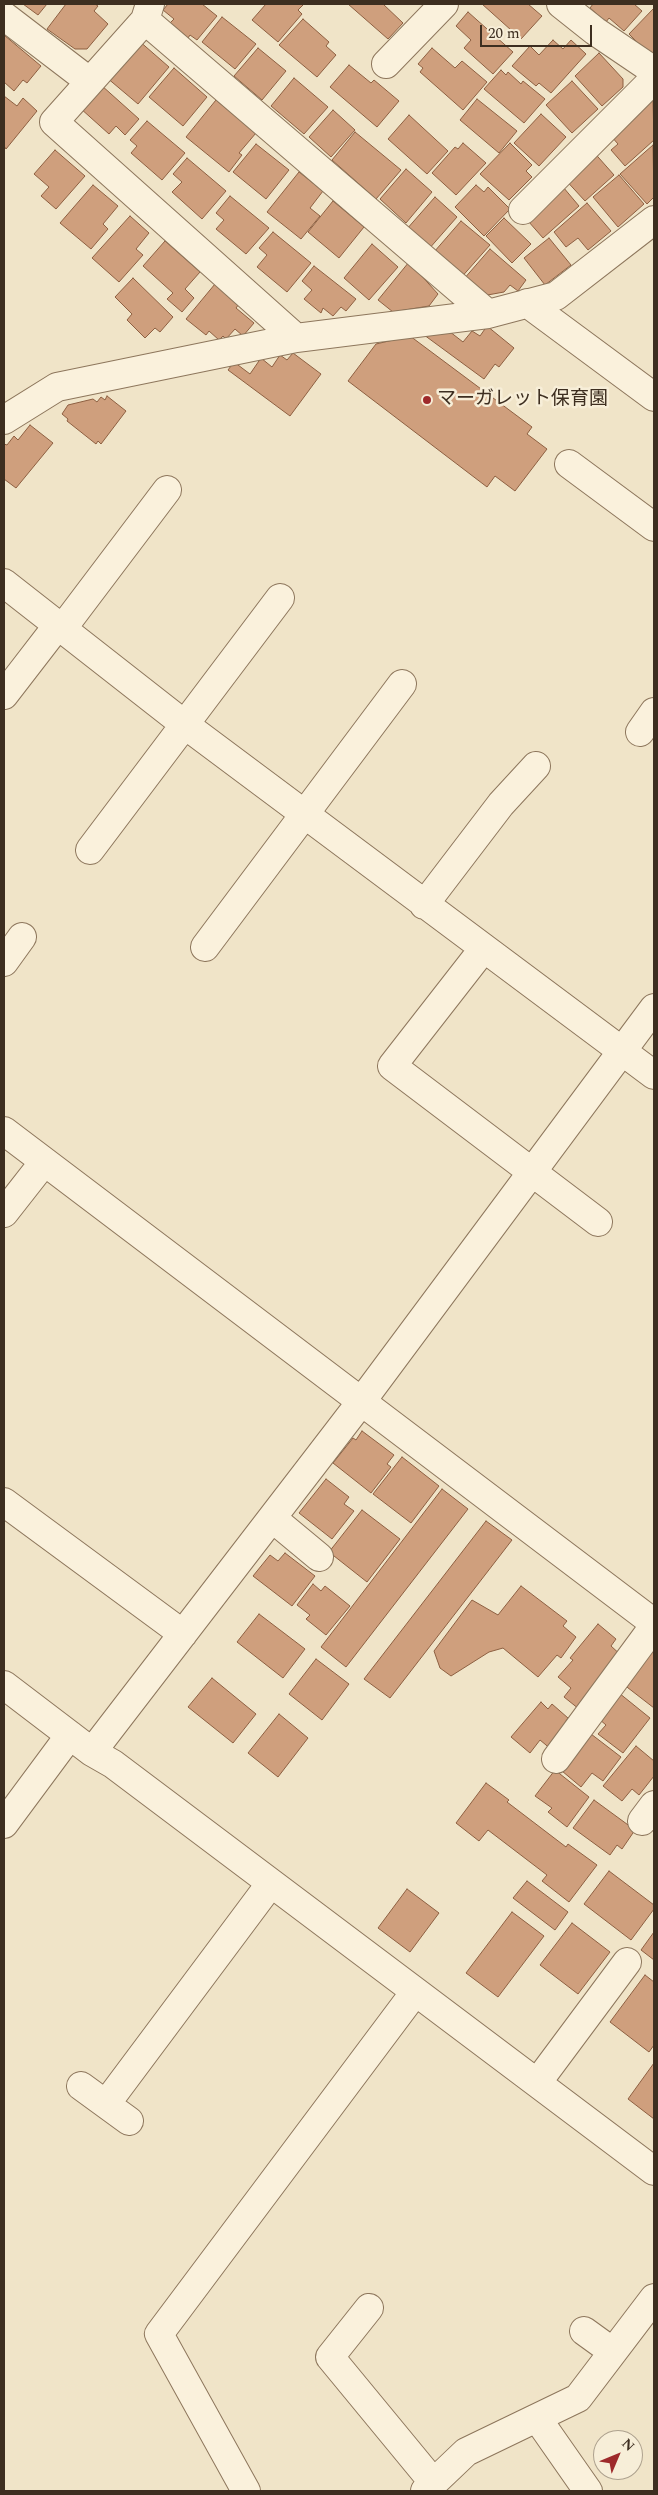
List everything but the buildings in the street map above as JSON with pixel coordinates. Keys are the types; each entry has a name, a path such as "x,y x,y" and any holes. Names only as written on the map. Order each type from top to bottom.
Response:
{"street":[{"path":"386,64 444,4"},
{"path":"561,4 654,72"},
{"path":"296,338 54,122 148,12 488,314"},
{"path":"4,16 89,81"},
{"path":"523,210 654,79"},
{"path":"4,420 58,387 296,338 488,314 556,296 654,220"},
{"path":"527,304 654,397"},
{"path":"569,464 654,527"},
{"path":"4,695 60,627 167,490"},
{"path":"4,583 184,724 654,1075"},
{"path":"90,850 280,598"},
{"path":"205,947 307,814 402,684"},
{"path":"424,905 501,804 536,766"},
{"path":"4,962 22,937"},
{"path":"484,948 392,1066 534,1171 598,1222"},
{"path":"92,1752 361,1402 654,1008"},
{"path":"4,1131 654,1624 556,1759"},
{"path":"4,1213 44,1162"},
{"path":"4,1502 183,1634"},
{"path":"272,1518 319,1557"},
{"path":"4,1685 92,1752 113,1764 654,2171"},
{"path":"4,1824 70,1735"},
{"path":"106,2104 271,1883"},
{"path":"537,2083 627,1962"},
{"path":"237,2487 159,2334 415,1992"},
{"path":"81,2086 129,2122"},
{"path":"369,2308 330,2357 429,2486 466,2452 578,2398 654,2298"},
{"path":"584,2331 613,2352"},
{"path":"537,2418 588,2491"}],"place":[{"name":"マーガレット保育園","path":"427,400"}]}
